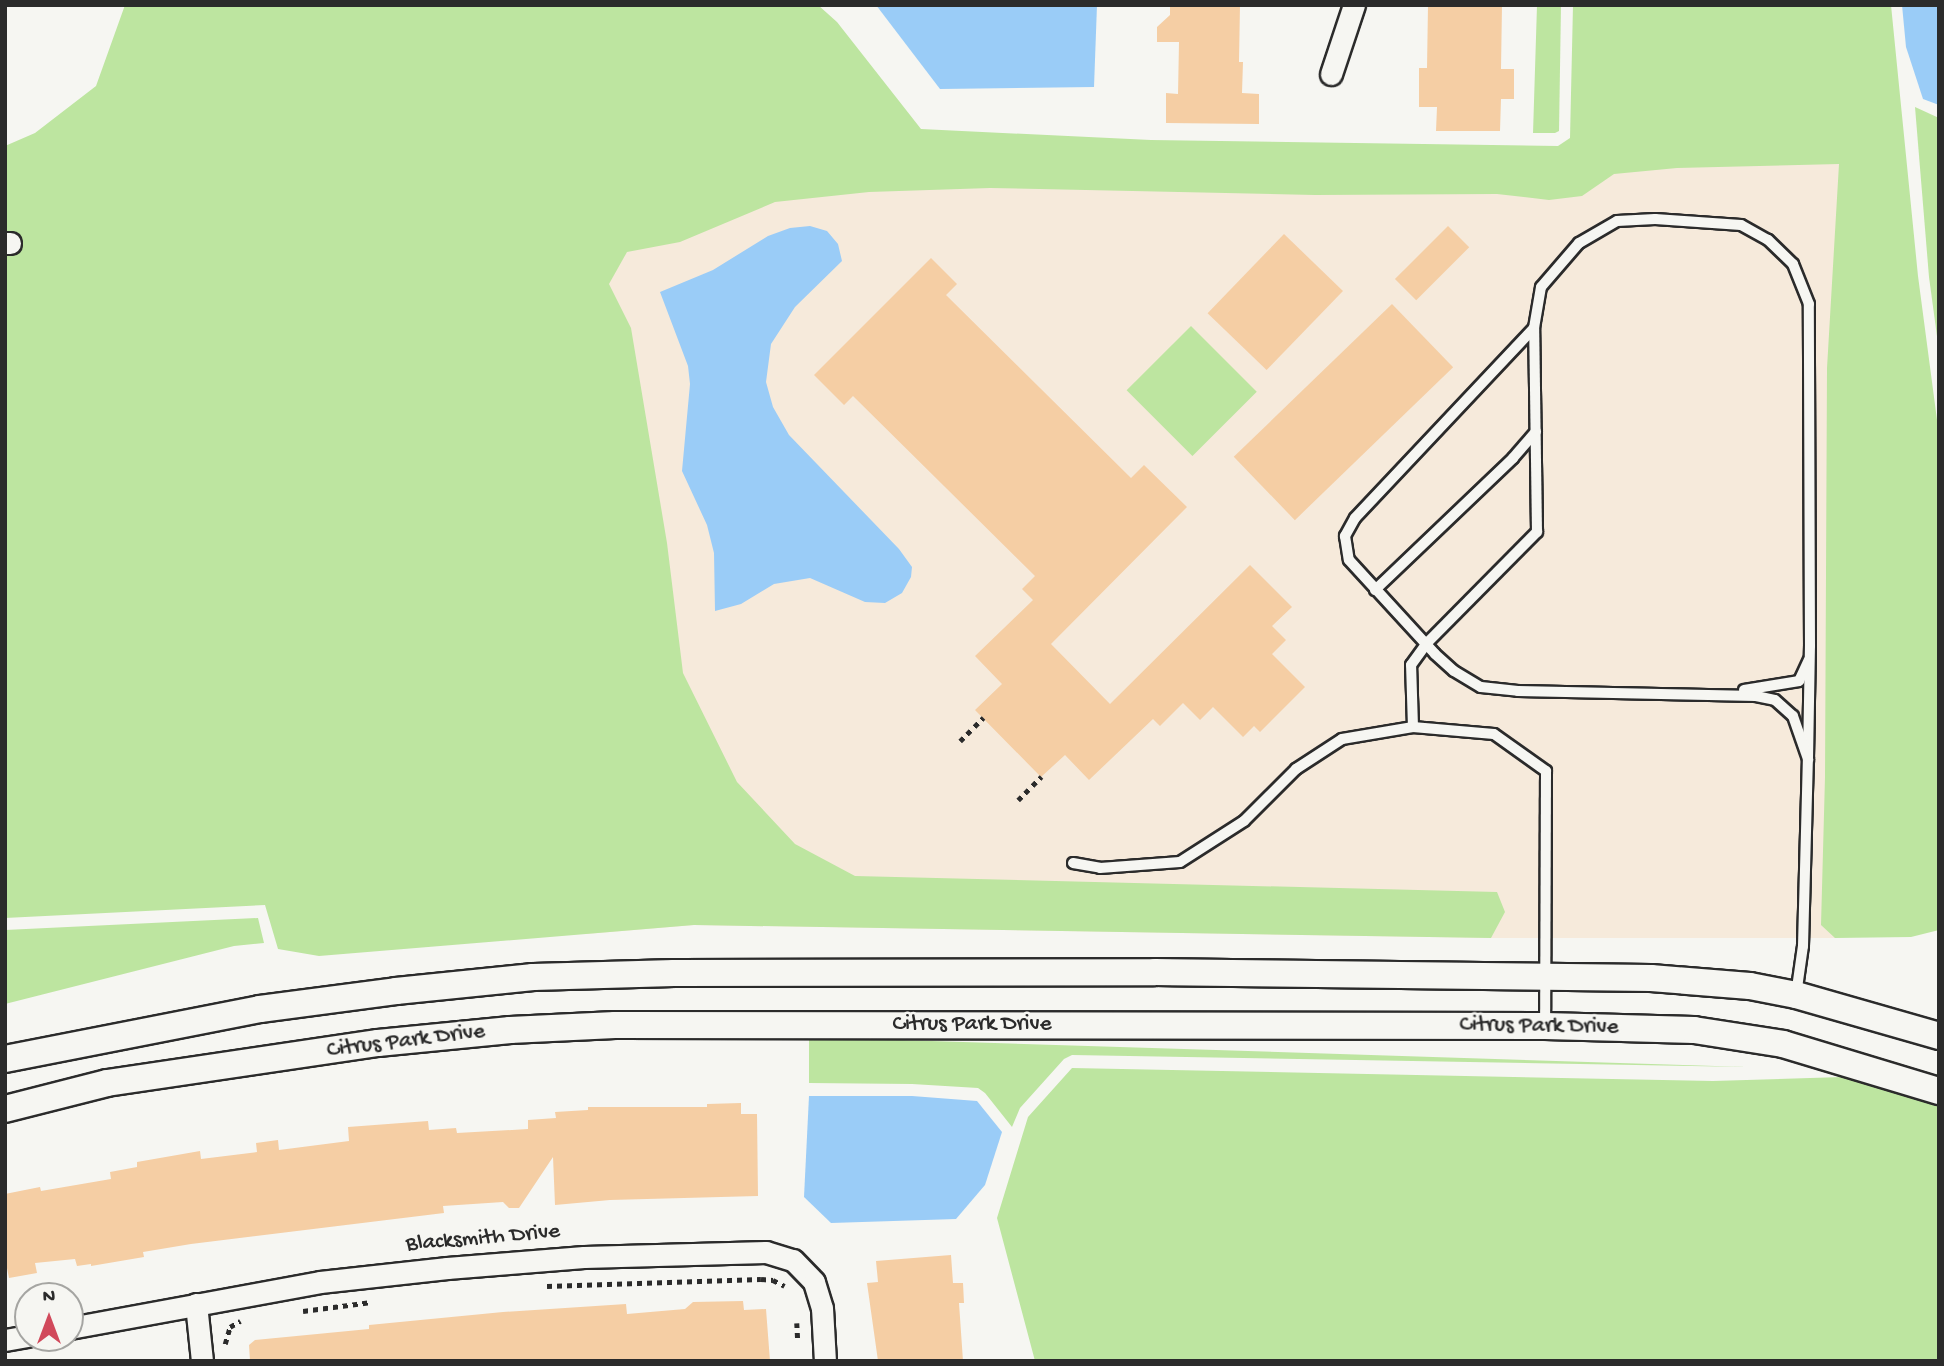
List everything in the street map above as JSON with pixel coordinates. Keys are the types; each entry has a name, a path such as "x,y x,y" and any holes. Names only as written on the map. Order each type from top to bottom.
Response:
{"street":[{"path":"1331,74 1354,5"},
{"path":"5,1059 260,1009 533,977 788,972 1545,975 1651,978 1749,986 1796,995 1939,1036"},
{"name":"Citrus Park Drive","path":"5,1109 120,1081 378,1043 522,1029 615,1025 1545,1026 1695,1030 1783,1044 1939,1091"},
{"name":"Blacksmith Drive","path":"84,1325 320,1282 447,1268 584,1257 766,1252 793,1259 814,1282 822,1308 825,1361"},
{"path":"196,1304 202,1361"}],"lane":[{"path":"1413,727 1411,665 1426,644 1537,532 1534,328 1541,287 1579,243 1617,222 1655,219 1741,225 1769,240 1793,264 1809,304 1810,658 1803,946 1796,995"},
{"path":"1534,328 1355,518 1345,536 1349,560 1454,671 1481,687 1518,691 1756,696 1775,700 1793,716 1808,759"},
{"path":"1375,590 1513,458 1536,432"},
{"path":"1710,695 1799,681 1810,658"},
{"path":"1073,863 1100,868 1180,862 1244,821 1296,769 1342,739 1413,727 1494,734 1546,771 1545,1026"}],"path":[{"path":"960,741 983,718"},
{"path":"1018,800 1041,777"},
{"path":"543,1286 761,1279 784,1286 792,1295"},
{"path":"296,1312 375,1302"},
{"path":"797,1317 799,1349"},
{"path":"226,1352 226,1333 230,1327 250,1319"}],"shaded area":[{"path":"554,146 1844,151 1835,938 1491,938 694,925 586,934"}],"green space":[{"path":"125,5 818,5 837,22 921,129 1151,140 1558,146 1570,138 1573,5 1891,5 1918,276 1939,435 1939,930 1911,937 1835,938 1821,925 1825,777 1827,368 1839,164 1677,168 1614,174 1582,196 1549,200 1497,194 1315,195 990,188 869,192 775,202 680,242 627,252 609,284 631,328 667,543 683,673 737,782 795,844 855,876 1497,892 1505,912 1491,938 694,925 319,956 278,949 265,905 5,918 5,146 35,133 96,86"},
{"path":"1537,5 1561,5 1559,131 1555,133 1533,133"},
{"path":"1915,107 1939,118 1939,351 1929,277"},
{"path":"1191,326 1257,392 1192,456 1127,390"},
{"path":"258,918 264,943 234,946 5,1004 5,930"},
{"path":"809,1040 900,1040 1747,1067 1072,1055 1064,1059 1020,1108 1012,1127 978,1088 809,1083"},
{"path":"1072,1068 1713,1081 1939,1074 1939,1361 1035,1361 997,1218 1028,1117"}],"water":[{"path":"876,5 1097,5 1094,87 940,89"},
{"path":"1902,5 1939,5 1939,105 1923,99 1906,47"},
{"path":"810,226 827,231 838,244 842,261 795,307 771,344 766,382 773,407 789,435 899,549 912,567 911,577 902,593 885,603 865,602 810,578 774,584 741,604 715,611 714,553 707,525 682,471 690,384 688,366 660,292 713,270 768,236 790,228"},
{"path":"809,1096 912,1096 977,1101 1002,1132 985,1185 956,1219 831,1223 804,1197"}],"building":[{"path":"1170,5 1240,5 1239,62 1243,62 1242,93 1259,94 1259,124 1166,123 1166,93 1178,94 1179,42 1157,42 1157,27 1170,15"},
{"path":"1428,5 1502,5 1501,69 1514,69 1514,99 1501,99 1500,131 1436,131 1437,107 1419,107 1419,68 1427,68"},
{"path":"1448,226 1469,247 1416,300 1395,279"},
{"path":"1284,234 1343,291 1267,370 1208,313"},
{"path":"931,258 957,284 946,295 1131,478 1144,465 1187,507 1051,644 1110,704 1250,565 1292,607 1272,626 1286,640 1272,654 1305,687 1260,732 1254,726 1243,737 1213,707 1200,720 1183,703 1160,726 1153,719 1089,780 1065,755 1041,777 975,710 1002,684 975,656 1033,600 1022,589 1035,576 853,396 844,405 814,375"},
{"path":"1392,304 1453,367 1295,520 1234,457"},
{"path":"741,1103 741,1114 757,1114 758,1196 610,1200 555,1205 553,1157 519,1208 509,1208 503,1202 443,1206 444,1213 191,1244 143,1252 144,1257 91,1266 77,1266 75,1259 35,1263 37,1273 9,1278 5,1258 5,1194 111,1179 110,1172 137,1167 137,1162 200,1151 201,1159 257,1152 256,1143 278,1140 279,1150 349,1141 348,1127 428,1121 429,1130 456,1128 457,1133 528,1129 528,1120 556,1118 555,1112 588,1110 588,1107 707,1107 707,1104"},
{"path":"951,1255 953,1283 963,1283 964,1303 959,1303 963,1361 878,1361 867,1283 878,1282 876,1261"},
{"path":"743,1301 744,1310 766,1309 770,1361 250,1361 249,1345 255,1340 369,1329 369,1325 626,1304 627,1314 685,1309 693,1302"}]}
